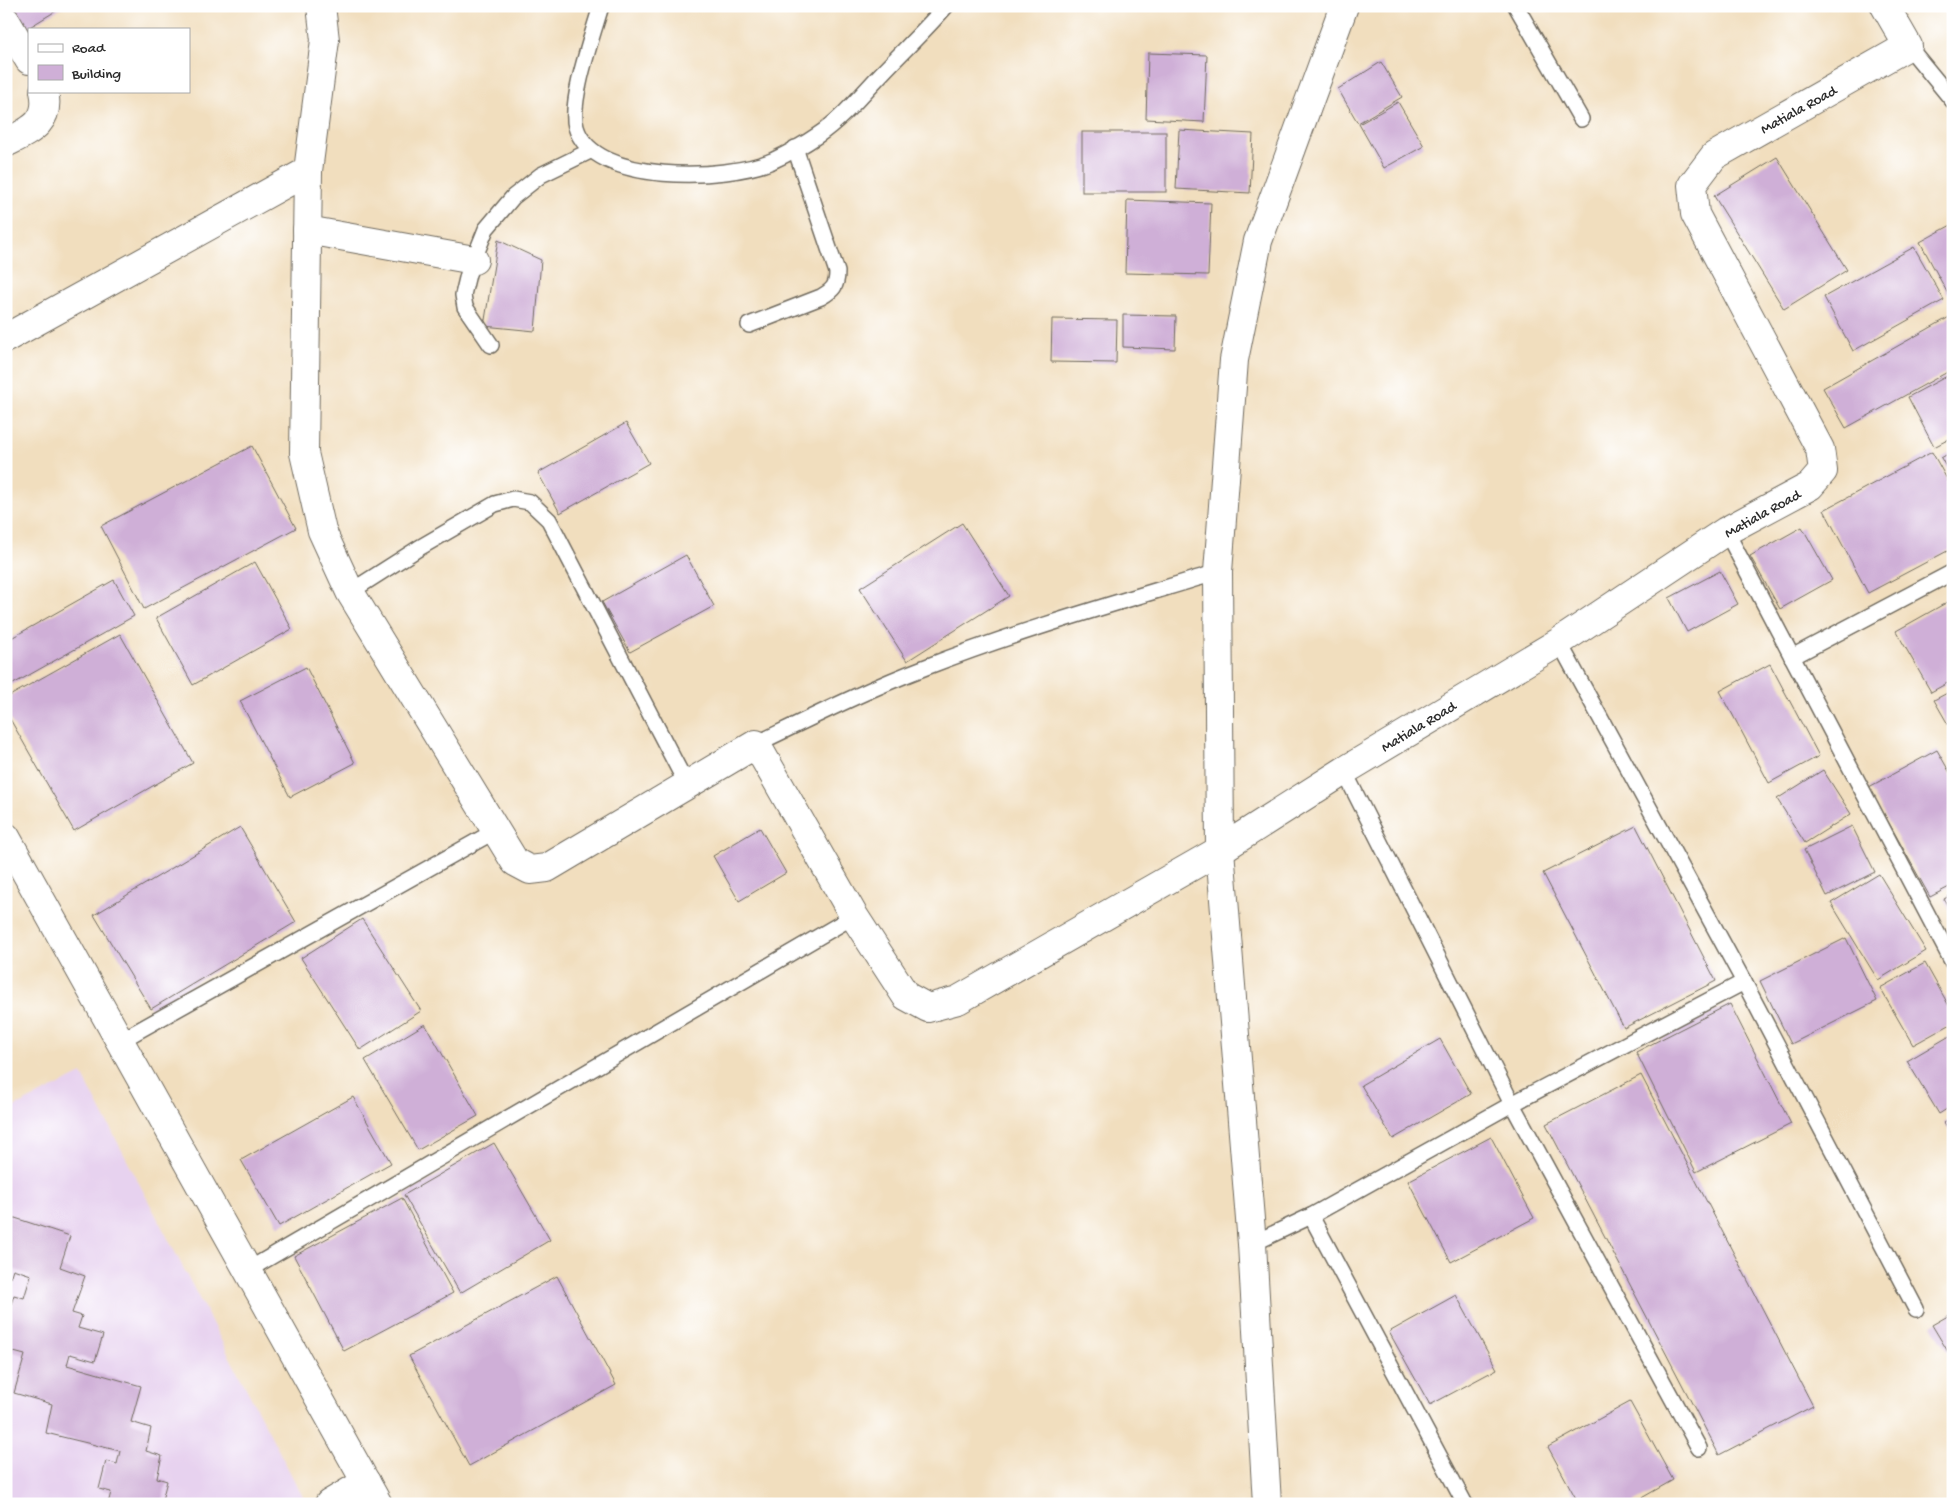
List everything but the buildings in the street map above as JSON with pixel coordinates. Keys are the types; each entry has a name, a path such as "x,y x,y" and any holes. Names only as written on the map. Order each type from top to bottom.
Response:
{"street":[{"path":"321,6 325,40 308,171 304,454 322,531 350,592 515,862 530,870 547,868 756,744"},
{"path":"1267,1504 1252,1244 1220,850 1218,572 1234,360 1258,241 1344,6"},
{"path":"1885,6 1908,46"},
{"path":"6,21 28,58"},
{"name":"Matiala Road","path":"756,744 854,916 906,996 928,1008 958,1000 1220,850 1344,771 1559,642 1726,531 1810,486 1823,470 1820,449 1695,214 1692,185 1714,156 1908,46"},
{"path":"6,143 39,124 47,106 44,92"},
{"path":"6,338 308,171"},
{"path":"307,230 474,260"},
{"path":"6,837 372,1493 329,1504"}],"lane":[{"path":"601,6 576,100 576,127 590,151 630,168 678,176 735,170 772,162 819,135 859,98 946,6"},
{"path":"1516,6 1581,119"},
{"path":"1908,46 1953,101"},
{"path":"749,325 822,297 832,291 837,284 837,272 795,148"},
{"path":"491,345 465,307 463,295 486,229 512,196 542,175 590,151"},
{"path":"350,592 419,548 495,504 513,499 530,502 549,520 687,785"},
{"path":"1726,531 1953,964"},
{"path":"756,744 825,710 925,667 1032,628 1218,572"},
{"path":"1792,656 1953,572"},
{"path":"1559,642 1744,982 1916,1309"},
{"path":"1344,771 1512,1104 1699,1448"},
{"path":"120,1041 495,831"},
{"path":"248,1270 854,916"},
{"path":"1252,1244 1311,1216 1512,1104 1744,982"},
{"path":"1311,1216 1464,1504"}],"shaded area":[{"path":"82,1074 305,1501 299,1504 6,1504 6,1111"}]}
